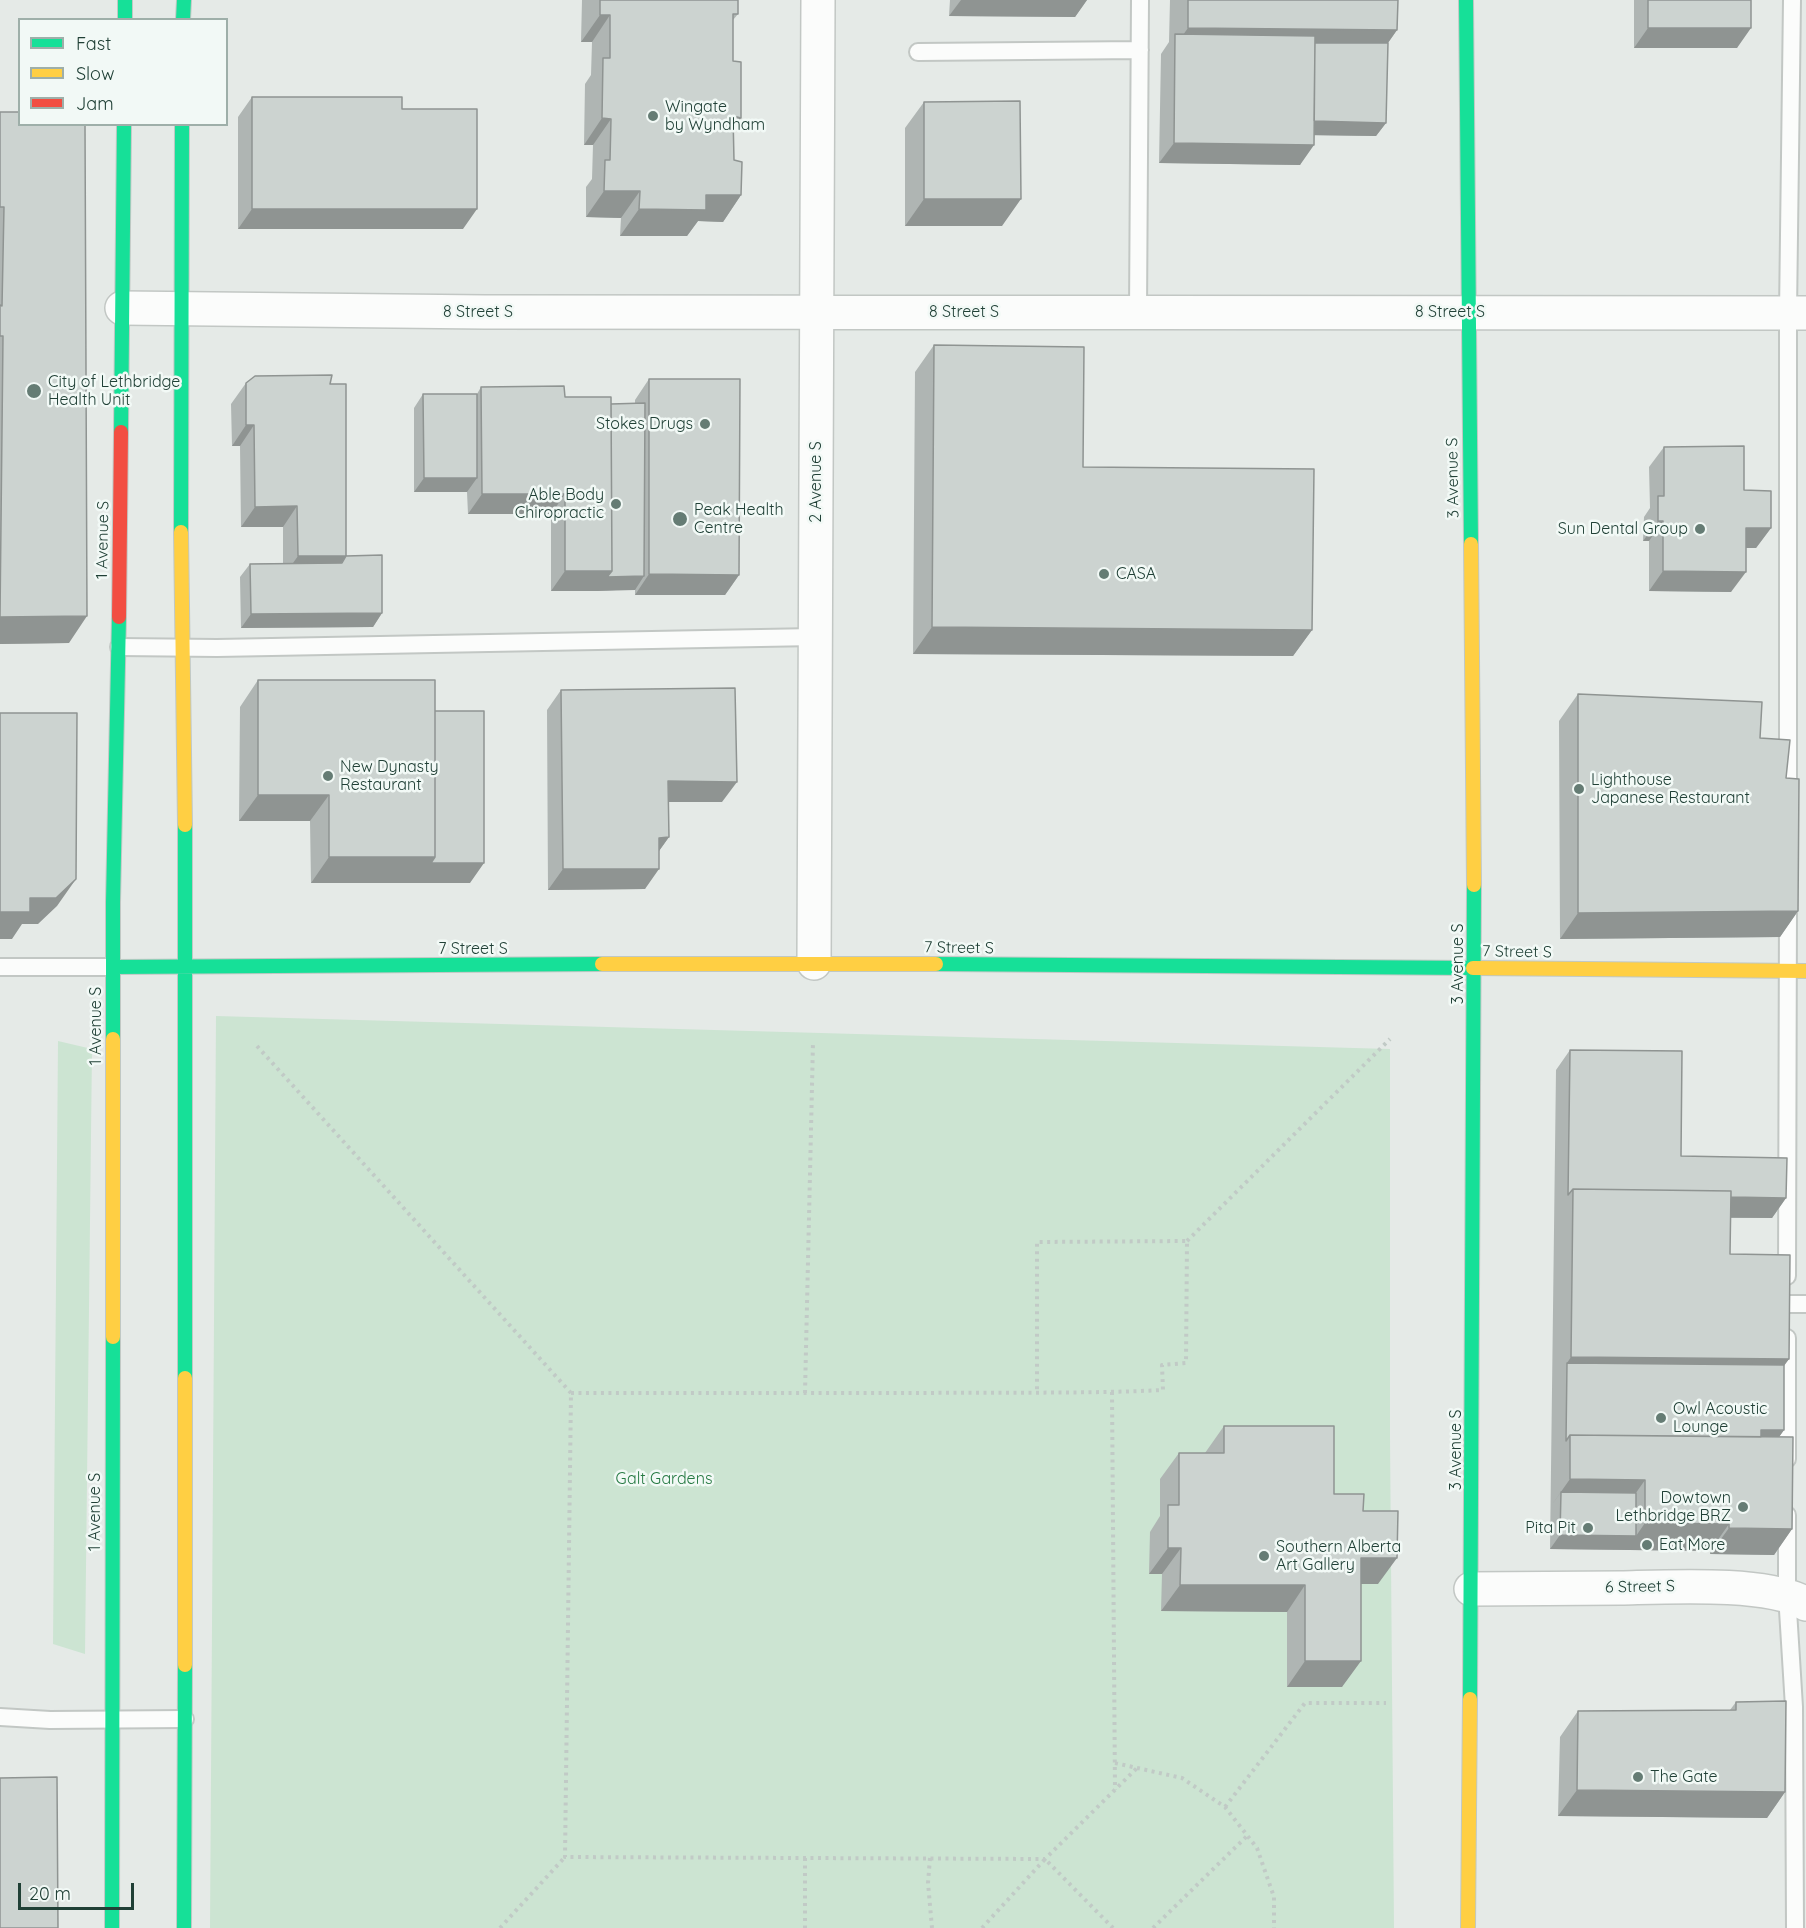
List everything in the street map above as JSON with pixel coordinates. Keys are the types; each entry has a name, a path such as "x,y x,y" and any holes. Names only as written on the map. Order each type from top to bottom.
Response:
{"street":[{"path":"125,0 125,18"},
{"path":"183,18 184,0"},
{"name":"2 Avenue S","path":"814,963 818,0"},
{"name":"3 Avenue S","path":"1466,0 1475,968 1468,1928"},
{"name":"1 Avenue S","path":"112,1928 113,967 119,647 124,126"},
{"path":"182,126 181,648 186,966 184,1928"},
{"name":"8 Street S","path":"122,308 816,312 1797,313"},
{"name":"7 Street S","path":"113,967 814,963 1806,971"},
{"name":"6 Street S","path":"1471,1589 1681,1587 1756,1590 1796,1599"}],"lane":[{"path":"1138,312 1140,0"},
{"path":"1788,818 1798,642 1797,313 1792,0"},
{"path":"918,52 1140,50"},
{"path":"119,647 181,648 815,637"},
{"path":"1787,1478 1788,888"},
{"path":"0,967 113,967"},
{"path":"1787,1316 1806,1304"},
{"path":"1787,1502 1796,1599 1795,1928"},
{"path":"0,1717 185,1719"}],"path":[{"path":"1037,1392 1037,1242 1187,1241 1390,1039"},
{"path":"805,1393 813,1042"},
{"path":"257,1046 571,1393 565,1857 500,1928"},
{"path":"571,1393 1163,1390 1162,1365 1186,1363 1187,1241"},
{"path":"1112,1392 1116,1790"},
{"path":"1225,1807 1305,1703 1386,1703"},
{"path":"1116,1763 1182,1778 1225,1807 1257,1848 1274,1897 1274,1928"},
{"path":"982,1928 1045,1859 1138,1767"},
{"path":"1153,1928 1248,1835"},
{"path":"565,1857 1045,1859 1113,1928"},
{"path":"805,1858 805,1928"},
{"path":"930,1858 928,1883 932,1928"}],"green space":[{"name":"Galt Gardens","path":"216,1016 1390,1049 1394,1928 210,1928"},
{"path":"58,1041 92,1049 85,1654 53,1644"}],"building":[{"name":"Wingate by Wyndham","path":"600,0 738,0 738,14 733,14 733,61 741,62 741,118 733,116 734,160 742,162 741,195 706,195 706,210 639,209 640,191 604,191 605,160 610,160 611,119 602,118 603,58 610,58 610,15 600,15"},
{"path":"1188,0 1398,0 1397,30 1188,28"},
{"path":"1648,0 1751,0 1751,28 1648,28"},
{"path":"1175,34 1315,36 1314,145 1174,143"},
{"path":"1315,43 1388,43 1386,123 1314,121"},
{"path":"252,97 402,97 402,109 477,109 477,209 252,209"},
{"path":"1020,101 1021,199 924,199 924,102"},
{"name":"City of Lethbridge Health Unit","path":"0,112 18,112 18,126 85,126 87,616 0,617 3,336 0,336 0,305 2,306 4,207 0,207"},
{"name":"CASA","path":"934,345 1084,347 1083,467 1314,469 1312,630 932,627"},
{"path":"332,375 330,384 346,384 346,556 298,556 297,506 255,507 254,425 246,425 246,383 255,376"},
{"name":"Peak Health Centre","path":"649,379 740,379 739,575 649,574"},
{"path":"564,386 565,397 611,397 612,571 565,571 565,494 482,494 481,387"},
{"path":"423,394 477,394 477,478 424,478"},
{"path":"645,403 644,576 607,577 612,571 611,404"},
{"name":"Sun Dental Group","path":"1744,446 1744,490 1771,491 1771,528 1746,528 1746,572 1663,571 1663,521 1658,521 1658,496 1664,496 1664,447"},
{"path":"382,555 382,613 251,614 250,564 342,563 346,556"},
{"name":"New Dynasty Restaurant","path":"258,680 435,680 435,857 329,857 329,795 258,795"},
{"path":"735,688 737,782 668,781 669,837 659,838 659,869 563,869 561,690"},
{"path":"1578,694 1762,702 1760,738 1790,740 1786,778 1799,779 1798,911 1578,913"},
{"path":"435,711 484,711 484,863 431,863 435,857"},
{"path":"0,713 77,713 76,879 56,898 30,898 30,912 0,912"},
{"path":"1570,1050 1682,1051 1681,1156 1787,1158 1786,1198 1731,1197 1731,1191 1573,1189 1568,1195"},
{"path":"1573,1189 1731,1191 1730,1254 1790,1255 1789,1359 1571,1357"},
{"name":"Owl Acoustic Lounge","path":"1567,1363 1784,1365 1784,1430 1761,1430 1761,1437 1570,1435 1566,1441"},
{"name":"Southern Alberta Art Gallery","path":"1224,1426 1334,1426 1334,1494 1364,1494 1363,1511 1398,1511 1397,1558 1361,1558 1361,1661 1305,1661 1305,1585 1180,1585 1181,1548 1168,1548 1168,1505 1179,1505 1179,1453 1224,1453"},
{"path":"1570,1435 1793,1437 1792,1529 1729,1528 1729,1524 1645,1523 1645,1480 1570,1479"},
{"path":"1561,1492 1636,1493 1636,1536 1560,1535"},
{"path":"1786,1701 1785,1792 1577,1790 1578,1711 1736,1710 1736,1702"},
{"path":"57,1777 58,1928 0,1928 0,1778"}],"traffic: fast":[{"path":"125,0 125,18"},
{"path":"183,18 184,0"},
{"path":"1466,0 1471,544"},
{"path":"121,432 124,126"},
{"path":"181,532 182,126"},
{"path":"113,1039 113,902 119,617"},
{"path":"185,825 185,1378"},
{"path":"1470,1699 1474,885"},
{"path":"113,967 602,964"},
{"path":"936,964 1473,968"},
{"path":"112,1928 113,1337"},
{"path":"184,1928 185,1665"}],"traffic: slow":[{"path":"181,532 185,825"},
{"path":"1471,544 1474,885"},
{"path":"602,964 936,964"},
{"path":"1473,968 1806,971"},
{"path":"113,1039 113,1337"},
{"path":"185,1378 185,1665"},
{"path":"1468,1928 1470,1699"}],"traffic: jam":[{"path":"119,617 121,432"}],"place":[{"name":"Wingate by Wyndham","path":"653,116"},
{"name":"City of Lethbridge Health Unit","path":"34,391"},
{"name":"Stokes Drugs","path":"705,424"},
{"name":"Able Body Chiropractic","path":"616,504"},
{"name":"Peak Health Centre","path":"680,519"},
{"name":"Sun Dental Group","path":"1700,529"},
{"name":"CASA","path":"1104,574"},
{"name":"New Dynasty Restaurant","path":"328,776"},
{"name":"Lighthouse Japanese Restaurant","path":"1579,789"},
{"name":"Owl Acoustic Lounge","path":"1661,1418"},
{"name":"Dowtown Lethbridge BRZ","path":"1743,1507"},
{"name":"Pita Pit","path":"1588,1528"},
{"name":"Eat More","path":"1647,1545"},
{"name":"Southern Alberta Art Gallery","path":"1264,1556"},
{"name":"The Gate","path":"1638,1777"}]}
